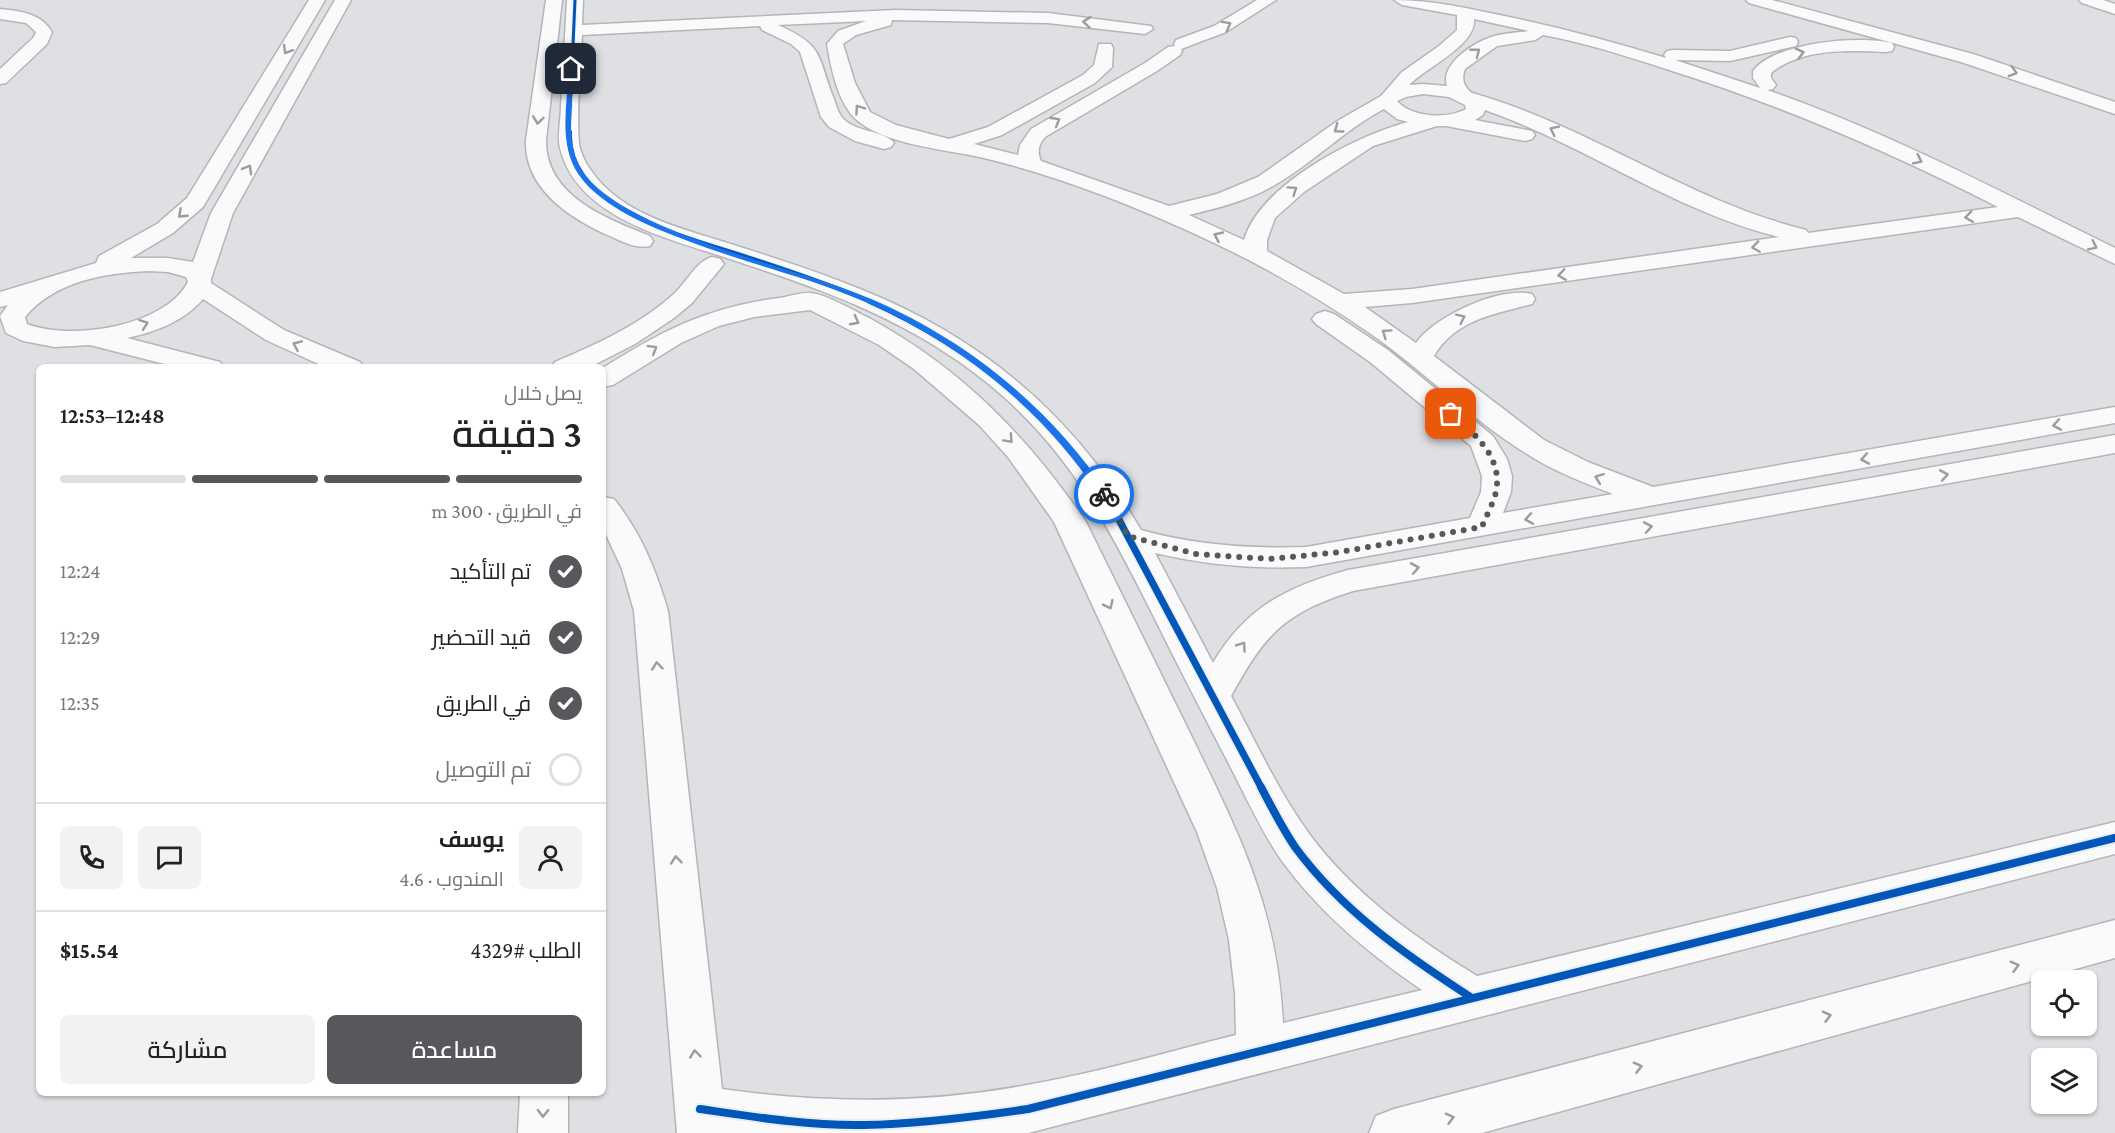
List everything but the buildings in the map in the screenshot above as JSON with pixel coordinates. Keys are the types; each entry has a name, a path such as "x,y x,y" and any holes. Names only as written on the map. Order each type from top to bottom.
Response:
{"street":[{"path":"48,340 27,336 15,328 12,317 20,305 37,293 161,232 195,202 317,0"},
{"path":"0,342 83,339 110,334 161,318 193,297 222,213 341,4 360,0"},
{"path":"554,0 535,147 542,172 562,197 596,220 643,242 769,283 814,302 885,338 954,386 987,415 1017,447 1045,483 1070,522 1234,870 1247,911 1256,955 1260,1002 1260,1053"},
{"path":"575,0 569,146 573,161 582,176 616,206 671,232 841,289 888,310 976,361 1016,393 1054,429 1088,471 1128,536 1273,810 1298,850 1331,889 1371,927 1418,964 1472,998"},
{"path":"1032,165 1027,149 1038,133 1151,68 1178,48 1220,29 1268,0"},
{"path":"1402,0 1568,36 1672,66 1811,114 1888,145 2019,210 2082,222 2115,238"},
{"path":"1443,0 1563,26 1673,55 1767,85 1910,141 2050,216 2115,257"},
{"path":"1754,0 1804,7 2000,54 2115,91"},
{"path":"2087,0 2115,9"},
{"path":"1673,55 1730,56 1805,38 1817,30 1814,19 1804,7"},
{"path":"1804,7 1968,58 2115,108"},
{"path":"1463,12 1467,23 1462,34 1410,73 1391,97 1390,106 1396,111 1416,118 1506,130 1535,138 1679,206 1710,237"},
{"path":"573,40 895,15 1047,18 1153,29 1175,35 1181,40 1178,48"},
{"path":"6,26 29,19 43,27"},
{"path":"573,40 642,38 768,27 885,22 1018,25 1053,29 1132,55 1178,48"},
{"path":"885,22 851,31 843,35 835,44 857,110 871,122 1032,165 1166,213 1255,254 1339,302 1420,358 1534,446 1589,474 1654,497"},
{"path":"6,26 43,27"},
{"path":"0,79 41,40 43,27"},
{"path":"768,27 797,40 808,50 831,117 843,129 866,138 1011,174 1105,206 1151,225 1290,297 1379,356 1482,442 1492,459 1497,476 1496,492 1482,527"},
{"path":"953,144 995,131 1089,79 1103,67 1097,44 1104,35 1122,30 1153,29"},
{"path":"1255,254 1256,232 1263,218 1287,194 1360,145 1400,130 1442,120 1465,118 1476,111 1474,102 1466,97 1455,84 1454,72 1483,46 1517,36 1568,36"},
{"path":"1767,85 1762,78 1762,71 1767,65 1808,51 1827,48 1898,48 1968,58"},
{"path":"1166,213 1210,202 1264,182 1351,119 1391,97 1423,89 1466,97 1537,122 1728,214 1771,229 1820,238"},
{"path":"1339,302 1412,296 1710,237 1820,238 2019,210"},
{"path":"1420,358 1427,344 1439,331 1466,315 1499,304 2050,216"},
{"path":"0,300 114,267 147,263 182,267 193,272 199,283 274,335 342,364"},
{"path":"572,364 650,324 672,309 689,294 712,264"},
{"path":"606,377 677,334 697,325 755,309 814,302"},
{"path":"83,339 156,352 197,364"},
{"path":"1128,536 1196,554 1270,559 1340,552 2115,415"},
{"path":"1212,696 1242,644 1264,621 1295,600 1320,589 1348,581 2115,444"},
{"path":"606,510 626,539 634,556 651,611 701,1121 862,1125 945,1121 1028,1109 2115,838"},
{"path":"1394,1133 2115,939"},
{"path":"543,1133 544,1096"}],"cycle path":[{"path":"575,0 569,146 579,169 595,189 614,204 660,228 813,279 886,309 959,350 987,369 1037,412 1081,462 1118,517 1261,787 1297,849 1335,893 1377,932 1472,998"},
{"path":"700,1109 779,1121 862,1125 945,1121 1028,1109 2115,838"}],"way so far":[{"path":"1104,494 1128,536 1196,554 1233,558 1306,557 1482,527 1496,492 1497,476 1492,459 1482,442 1451,414"}],"route":[{"path":"571,69 569,146 573,161 582,176 597,191 616,206 671,232 841,289 933,334 976,361 1016,393 1054,429 1104,494"}]}
